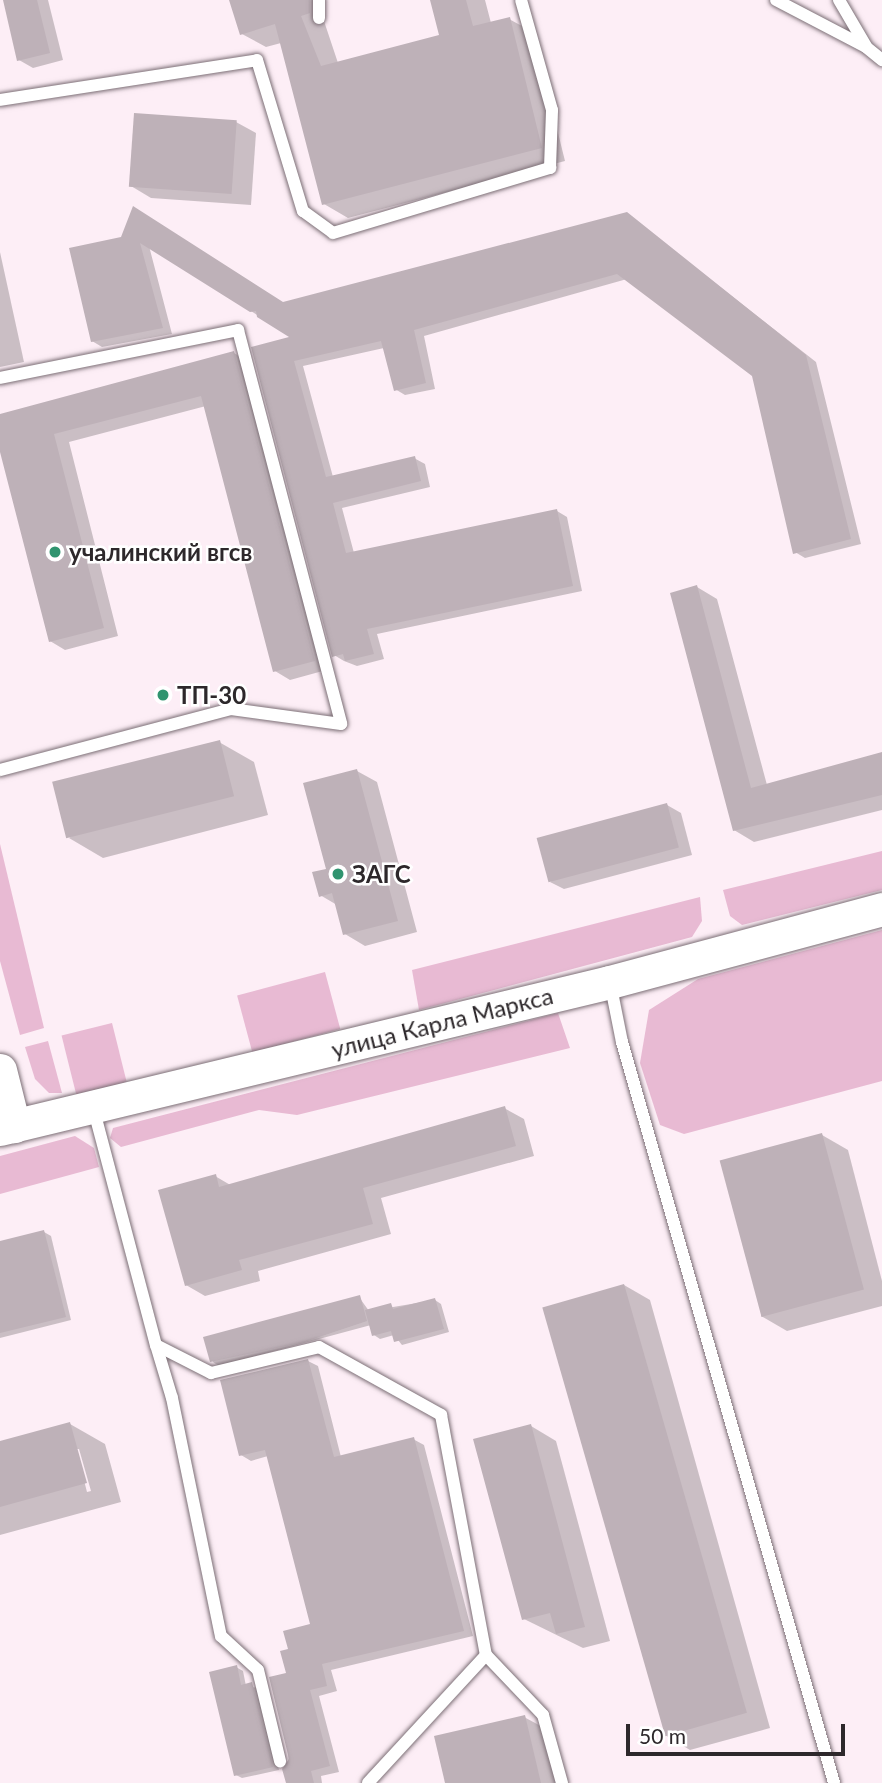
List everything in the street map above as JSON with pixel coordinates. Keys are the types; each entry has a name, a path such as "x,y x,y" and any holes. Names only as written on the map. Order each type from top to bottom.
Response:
{"main road":[{"name":"улица Карла Маркса","path":"7,1127 610,982 882,909"},
{"path":"0,1070 7,1127"}],"lane":[{"path":"319,0 319,18"},
{"path":"0,100 257,60 303,211 333,233 550,168 552,110 521,0"},
{"path":"776,0 866,47 882,60"},
{"path":"839,0 866,47"},
{"path":"0,378 238,330 341,724 231,709 0,771"},
{"path":"610,982 622,1042 834,1783"},
{"path":"93,1106 172,1398 221,1636 258,1670 280,1761"},
{"path":"156,1345 211,1373 318,1347 441,1415 486,1655 543,1715 562,1783"},
{"path":"368,1783 486,1655"}],"shaded area":[{"path":"0,844 44,1028 20,1035 0,961"},
{"path":"882,851 882,890 742,925 730,916 723,890"},
{"path":"700,897 702,921 692,937 419,1010 412,970"},
{"path":"882,930 882,1081 684,1134 660,1125 640,1063 649,1010 698,979"},
{"path":"325,972 340,1029 252,1053 237,996"},
{"path":"558,1013 570,1048 297,1115 259,1110 121,1147 110,1138 113,1128"},
{"path":"112,1023 127,1082 76,1095 62,1036"},
{"path":"48,1041 62,1093 49,1093 35,1079 25,1047"},
{"path":"75,1136 94,1148 99,1167 0,1194 0,1156"}],"building":[{"path":"3,0 37,0 50,53 17,61"},
{"path":"229,0 310,0 310,13 301,16 321,66 439,35 430,0 466,0 473,26 510,17 542,148 322,205 275,24 240,35"},
{"path":"134,113 237,120 232,194 129,187"},
{"path":"133,206 283,302 627,212 806,355 851,539 793,554 752,376 617,274 414,330 426,383 394,391 381,341 294,361 326,477 415,456 421,481 333,503 346,553 557,509 573,586 367,629 374,654 345,661 343,654 332,657 251,347 289,337 257,317 256,311 250,312 140,243 163,328 91,342 69,248 121,237"},
{"path":"234,351 315,661 273,672 201,396 54,434 104,628 49,642 0,452 0,414"},
{"path":"697,585 751,788 882,752 882,795 733,831 670,593"},
{"path":"220,740 234,796 66,838 52,782"},
{"path":"357,769 398,921 343,935 332,893 319,897 312,872 326,869 303,783"},
{"path":"667,803 679,847 549,882 537,838"},
{"path":"505,1106 516,1146 363,1188 373,1224 239,1260 242,1270 185,1286 158,1190 216,1174 219,1187"},
{"path":"822,1133 864,1289 762,1317 720,1160"},
{"path":"44,1230 66,1317 0,1333 0,1241"},
{"path":"624,1284 747,1713 665,1736 542,1307"},
{"path":"360,1295 367,1321 304,1342 210,1362 203,1337"},
{"path":"435,1298 444,1329 394,1342 391,1331 372,1336 365,1310 391,1303 393,1309"},
{"path":"308,1359 334,1457 414,1437 464,1631 322,1664 327,1686 310,1690 330,1766 311,1771 314,1783 286,1783 282,1769 289,1759 269,1677 286,1673 280,1651 288,1649 283,1631 310,1624 265,1450 239,1456 220,1380"},
{"path":"70,1422 87,1483 0,1507 0,1441"},
{"path":"531,1424 585,1627 556,1634 550,1613 522,1620 473,1439"},
{"path":"237,1665 241,1685 252,1682 273,1767 234,1776 209,1672"},
{"path":"525,1715 541,1783 445,1783 434,1736"}],"place":[{"name":"учалинский вгсв","path":"55,552"},
{"name":"ТП-30","path":"163,695"},
{"name":"ЗАГС","path":"338,874"}]}
